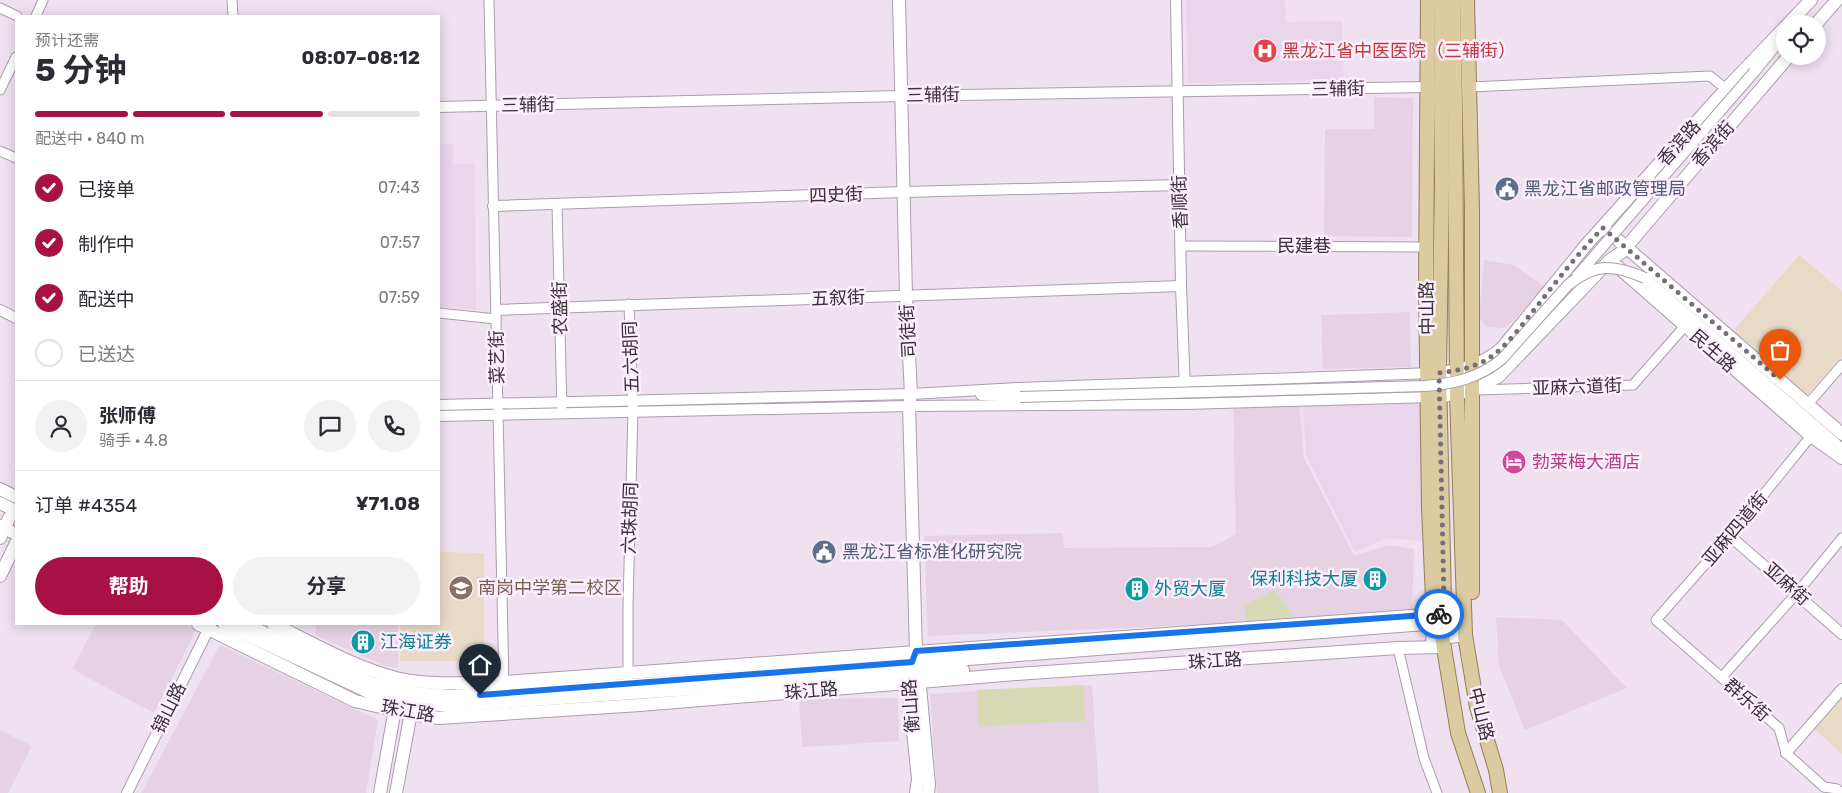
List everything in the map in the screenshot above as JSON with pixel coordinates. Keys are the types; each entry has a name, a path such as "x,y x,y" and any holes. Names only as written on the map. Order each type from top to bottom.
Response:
{"main road":[{"name":"司徒街","path":"899,0 910,400 913,671"},
{"name":"中山路","path":"1428,0 1426,247 1434,397 1432,599 1440,619 1442,643 1458,733 1478,793"},
{"name":"中山路","path":"1433,373 1442,182 1442,0"},
{"name":"中山路","path":"1452,0 1456,103 1456,371 1465,628 1477,707 1497,773 1500,793"},
{"path":"1465,628 1471,606 1472,584 1472,210 1467,0"},
{"path":"1797,15 1812,0"},
{"path":"1824,15 1837,0"},
{"name":"香滨路","path":"1433,373 1456,371 1472,366 1497,353 1518,330 1587,244 1726,89 1776,36"},
{"path":"1456,103 1468,51"},
{"path":"1429,61 1441,96"},
{"name":"香滨街","path":"1434,397 1472,390 1498,377 1516,360 1533,339 1610,260 1626,247 1781,65"},
{"path":"1426,211 1442,182"},
{"path":"1456,192 1472,210"},
{"path":"1457,237 1464,219 1472,210"},
{"name":"民生路","path":"1603,228 1842,434"},
{"name":"民生路","path":"1610,260 1812,436 1842,458"},
{"path":"0,489 15,496"},
{"path":"0,503 15,532"},
{"path":"0,576 15,545"},
{"name":"珠江路","path":"247,625 344,672 397,695 413,698 454,684 505,698 797,681 1440,619 1465,628"},
{"name":"珠江路","path":"206,625 356,701 397,695"},
{"name":"珠江路","path":"226,625 373,694 397,695 448,706 628,679 913,671 1442,643"},
{"name":"珠江路","path":"275,625 365,668 397,695"},
{"name":"珠江路","path":"913,671 1016,674 1398,648 1442,643 1465,628"},
{"name":"衡山路","path":"913,671 918,779 916,793"},
{"name":"衡山路","path":"913,671 929,785 928,793"},
{"path":"380,793 397,695"},
{"path":"396,793 413,698"},
{"path":"1497,773 1508,793"}],"street":[{"path":"36,15 43,0"},
{"path":"232,0 233,15"},
{"name":"菜艺街","path":"488,0 505,698"},
{"name":"香顺街","path":"1176,0 1181,286 1186,404"},
{"path":"1800,15 1812,0"},
{"path":"0,8 15,15"},
{"path":"926,393 1020,397 1425,386 1464,380 1493,367 1502,360 1776,45"},
{"path":"0,90 15,59"},
{"path":"1470,86 1710,76 1726,89"},
{"name":"三辅街","path":"440,107 902,96 1427,87"},
{"path":"0,150 15,158"},
{"name":"四史街","path":"493,206 1179,185"},
{"name":"农盛街","path":"558,204 562,407"},
{"name":"民建巷","path":"1181,246 1426,247"},
{"path":"1568,285 1589,271 1610,267 1622,268 1645,278 1842,448"},
{"name":"五叙街","path":"496,314 560,307 629,304 1181,286"},
{"name":"五六胡同","path":"629,304 633,405"},
{"path":"0,310 15,318"},
{"path":"440,313 496,314"},
{"name":"亚麻六道街","path":"1472,390 1633,385 1685,326"},
{"path":"1808,404 1842,365"},
{"path":"910,400 926,393 1018,388 1433,373"},
{"path":"440,416 498,409 633,405 910,400 1186,404 1434,397"},
{"path":"440,405 498,409"},
{"name":"六珠胡同","path":"628,679 633,405"},
{"name":"亚麻四道街","path":"1656,620 1730,536 1812,436"},
{"name":"亚麻街","path":"1730,536 1842,634"},
{"path":"1722,677 1797,593 1842,538"},
{"name":"群乐街","path":"1656,620 1779,728 1786,753"},
{"name":"锦山路","path":"127,793 206,625"},
{"path":"1398,648 1424,758 1437,793"},
{"path":"1842,688 1786,753 1822,790 1837,789 1842,793"}],"shaded area":[{"name":"黑龙江省中医医院（三辅街）","path":"1186,0 1285,0 1286,22 1342,21 1344,80 1188,83"},
{"path":"1374,97 1413,98 1412,237 1324,236 1325,129 1374,129"},
{"path":"440,144 453,144 453,164 475,164 476,310 440,306"},
{"path":"1799,255 1842,291 1842,357 1807,396 1733,331"},
{"path":"1484,260 1513,265 1545,287 1506,328 1486,327 1479,316"},
{"path":"1410,312 1411,367 1323,369 1321,315"},
{"path":"1422,403 1424,541 1387,538 1355,552 1306,455 1303,404"},
{"path":"1299,404 1304,458 1354,556 1389,545 1414,549 1412,610 1242,623 928,636 924,536 1063,533 1064,548 1212,547 1236,534 1233,405"},
{"name":"南岗中学第二校区","path":"440,552 484,553 484,661 400,661 400,625 440,625"},
{"path":"1496,617 1562,620 1627,688 1525,730 1499,666"},
{"path":"95,625 186,625 196,630 154,713 72,669"},
{"name":"江海证券","path":"317,625 398,625 398,668 385,666 315,635"},
{"path":"220,645 378,720 366,793 141,793"},
{"path":"1092,685 1099,793 937,793 930,694"},
{"path":"1842,693 1842,754 1812,727"},
{"path":"898,698 899,741 802,747 799,699"},
{"path":"0,730 32,746 8,793 0,793"}],"green space":[{"path":"1275,590 1294,617 1246,621 1244,606"},
{"path":"1083,685 1085,721 979,726 977,690"}],"way so far":[{"path":"1439,614 1444,601 1439,373 1456,371 1472,366 1497,353 1518,330 1587,244 1603,228 1780,380"}],"place":[{"name":"黑龙江省中医医院（三辅街）","path":"1265,51"},
{"name":"黑龙江省邮政管理局","path":"1507,189"},
{"name":"勃莱梅大酒店","path":"1514,462"},
{"name":"黑龙江省标准化研究院","path":"824,552"},
{"name":"保利科技大厦","path":"1375,579"},
{"name":"南岗中学第二校区","path":"461,588"},
{"name":"外贸大厦","path":"1137,589"},
{"name":"江海证券","path":"363,642"}],"route":[{"path":"480,695 912,662 916,651 1439,614"}]}
